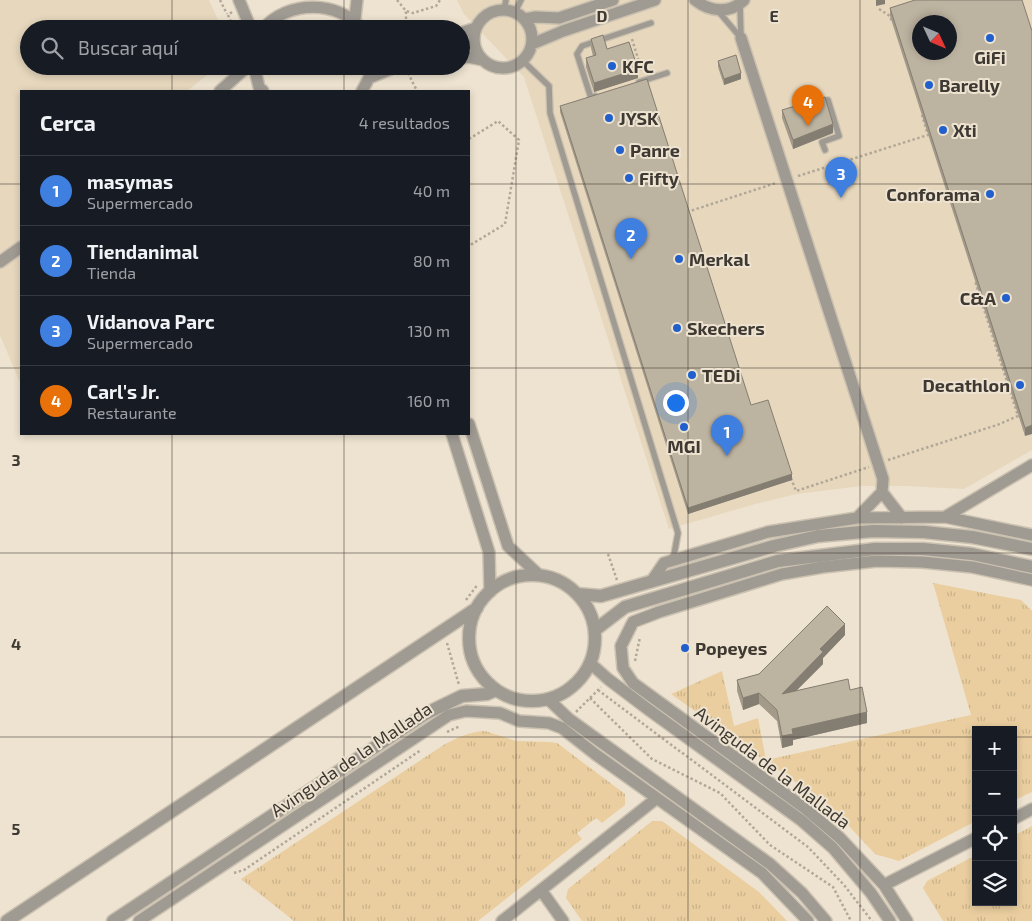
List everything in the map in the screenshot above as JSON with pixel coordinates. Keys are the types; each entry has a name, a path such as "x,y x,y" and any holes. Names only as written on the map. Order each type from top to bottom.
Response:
{"street":[{"path":"238,0 247,20"},
{"path":"269,20 289,2 316,0 338,6 355,18 357,0"},
{"path":"513,10 530,26 532,44 529,53 523,61 514,67 503,69 492,66 483,60 476,51 474,39 476,28 483,18 493,12 513,10 536,16 559,18 613,0"},
{"path":"532,44 563,31 655,0"},
{"path":"696,0 709,8 718,10 726,10 742,2"},
{"path":"470,30 476,28"},
{"path":"741,38 883,479 882,492 857,518"},
{"path":"470,57 483,60"},
{"path":"221,90 238,75"},
{"path":"256,75 259,87 262,90"},
{"path":"362,90 369,75"},
{"path":"0,262 20,248"},
{"path":"470,427 508,546 539,575"},
{"path":"452,435 489,552 490,592"},
{"path":"945,517 1032,465"},
{"path":"882,492 902,518"},
{"path":"651,582 664,563 768,532 857,518 945,517 1032,535"},
{"path":"577,594 601,596 774,546 818,536 864,532 924,532 972,537 1032,549"},
{"path":"595,630 625,607 778,561 875,549 923,549 972,554 1031,577"},
{"path":"623,668 621,646 633,622 673,607 782,574 823,566 876,561 922,562 1031,577"},
{"path":"7,921 477,608 490,592 512,578 539,575 559,581 577,594 589,610 595,630 595,644 590,663 584,674 573,686 560,695 548,699 536,701 521,700 505,696 482,677 470,651 471,624 477,608"},
{"path":"652,600 673,607"},
{"name":"Avinguda de la Mallada","path":"590,663 640,703 800,820 833,848 871,893 890,921"},
{"name":"Avinguda de la Mallada","path":"623,668 633,683 806,809 840,838 884,885 906,921"},
{"path":"113,921 423,715 462,696 487,694 496,690"},
{"path":"548,699 569,719 770,864 802,893 826,921"},
{"path":"640,703 655,699"},
{"name":"Avinguda de la Mallada","path":"140,921 449,715 466,711 500,713 519,721 548,723 562,728 595,754 762,873 808,921"},
{"path":"413,739 423,715"},
{"path":"593,736 595,754"},
{"path":"502,921 657,798"},
{"path":"1017,817 1032,809"},
{"path":"884,885 972,840"},
{"path":"541,890 563,921"}],"lane":[{"path":"513,10 521,0"},
{"path":"741,38 742,2"},
{"path":"718,10 741,38"},
{"path":"600,95 591,98 577,54 582,46 651,23"},
{"path":"523,61 549,86 550,113 678,533 674,556 664,563"},
{"path":"636,83 667,73"},
{"path":"797,97 810,105 828,100 838,136 822,142 825,150"}],"path":[{"path":"220,0 228,14"},
{"path":"397,0 406,10 412,13 436,6 440,0"},
{"path":"406,10 406,20"},
{"path":"629,30 645,80"},
{"path":"408,75 416,90"},
{"path":"470,138 498,120 519,140 505,224 470,245"},
{"path":"928,134 931,143"},
{"path":"685,204 690,220"},
{"path":"975,280 1021,423"},
{"path":"790,475 796,491 997,425 1018,416"},
{"path":"608,554 621,591"},
{"path":"623,668 635,663 641,633 633,622"},
{"path":"569,719 608,679"},
{"path":"598,690 808,847 844,885 872,921"},
{"path":"590,698 652,759 720,793 770,844 833,888 850,921"},
{"path":"439,737 462,725"},
{"path":"232,874 244,870 423,748"}],"shaded area":[{"path":"0,0 209,0 218,20 20,20 20,75 207,75 188,90 20,90 20,383 0,335"},
{"path":"457,0 1032,0 1032,450 964,489 861,486 797,494 669,529 524,77 464,14"}],"green space":[{"path":"933,583 1021,600 1032,611 1032,792 1017,799 1017,726 972,726 972,823 899,861 875,854 847,824 815,796 671,694 722,671 734,726 758,718 766,760 971,715"},
{"path":"485,731 516,741 557,743 625,794 625,805 602,823 596,818 577,833 582,839 478,921 294,921 241,879 442,746 462,736"},
{"path":"652,821 662,821 759,892 787,921 582,921 566,898 568,889"},
{"path":"1032,826 1032,921 943,921 923,888 927,881 972,857 972,906 1017,906 1017,834"}],"building":[{"path":"915,0 1022,0 1032,31 1032,425 1025,428 890,8"},
{"name":"KFC","path":"603,35 607,49 629,42 638,69 594,83 586,58 596,55 591,39"},
{"path":"736,55 741,73 724,79 718,61"},
{"path":"647,79 751,405 768,400 792,474 688,508 560,106"},
{"path":"825,97 833,124 793,140 782,110"},
{"path":"827,606 845,624 820,649 823,652 782,694 848,679 850,690 862,687 867,712 792,729 793,734 782,736 777,710 759,693 743,698 737,680 759,674"}],"place":[{"name":"GiFi","path":"990,38"},
{"name":"KFC","path":"612,66"},
{"name":"Barelly","path":"929,85"},
{"name":"JYSK","path":"609,118"},
{"name":"Carl's Jr.","path":"808,126"},
{"name":"Xti","path":"943,130"},
{"name":"Panre","path":"620,150"},
{"name":"Fifty","path":"629,178"},
{"name":"Conforama","path":"990,194"},
{"name":"Vidanova Parc","path":"841,198"},
{"name":"Tiendanimal","path":"631,259"},
{"name":"Merkal","path":"679,259"},
{"name":"C&A","path":"1006,298"},
{"name":"Skechers","path":"677,328"},
{"name":"TEDi","path":"692,375"},
{"name":"Decathlon","path":"1020,385"},
{"name":"MGI","path":"684,427"},
{"name":"masymas","path":"727,456"},
{"name":"Popeyes","path":"685,648"}]}
